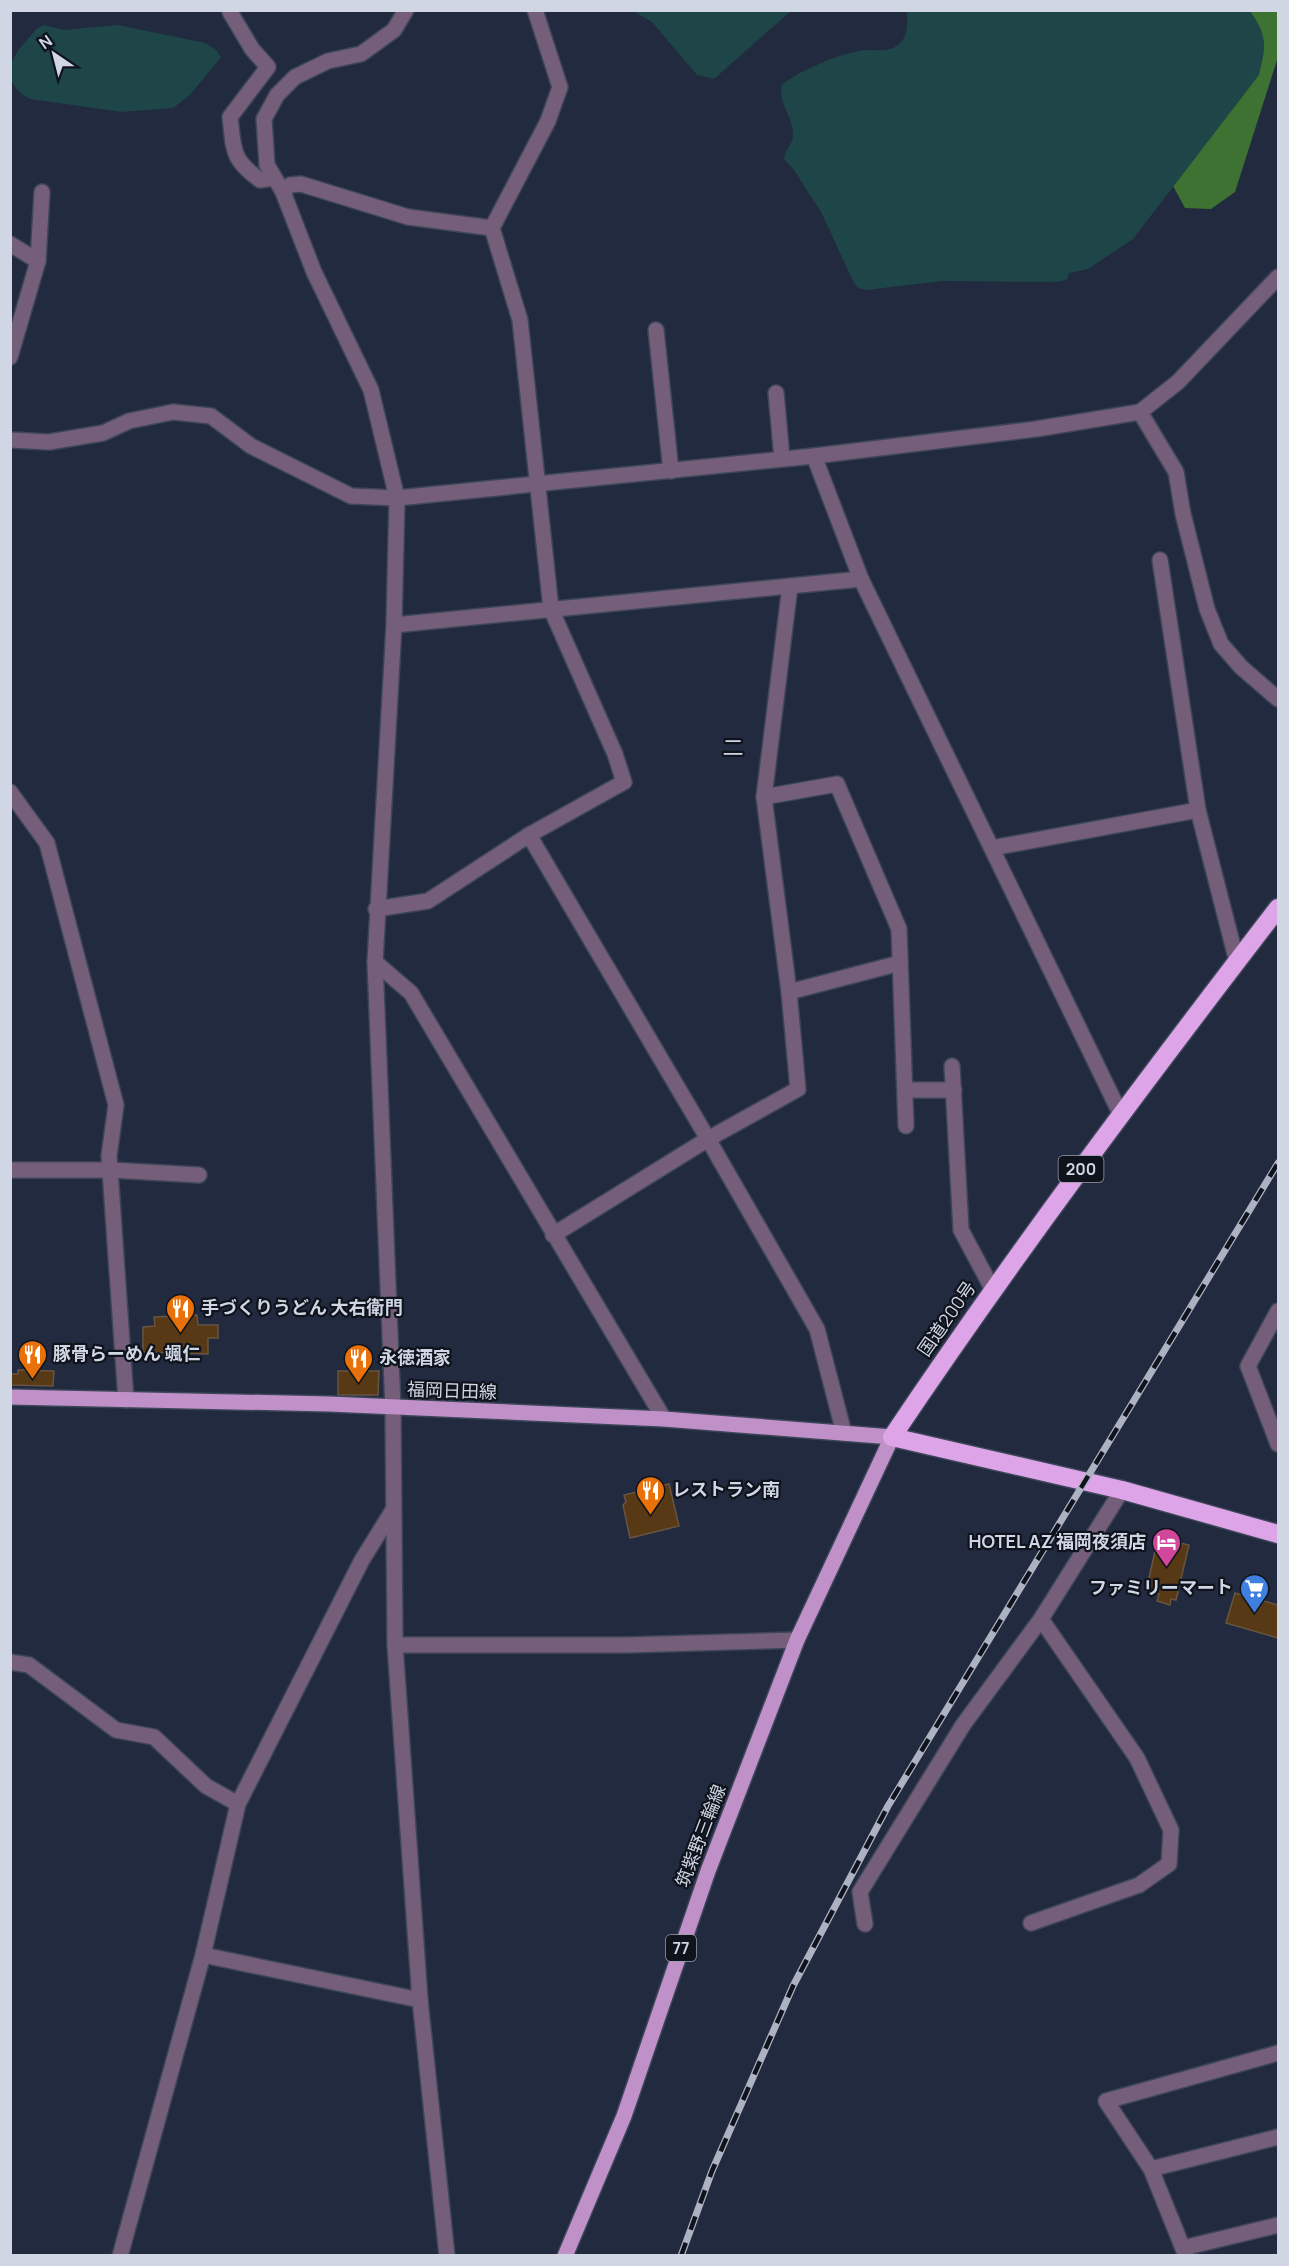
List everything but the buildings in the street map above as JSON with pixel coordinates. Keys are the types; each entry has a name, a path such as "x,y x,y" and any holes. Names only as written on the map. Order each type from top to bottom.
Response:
{"highway":[{"name":"国道200号","path":"892,1437 993,1290 1121,1115 1278,908"},
{"path":"892,1437 1122,1490 1278,1534"}],"main road":[{"name":"福岡日田線","path":"10,1397 329,1404 393,1409 664,1419 892,1437"},
{"name":"筑紫野三輪線","path":"565,2256 624,2116 708,1871 797,1640 892,1437"}],"street":[{"path":"406,10 394,30 361,54 311,67 295,77 277,95 264,119 267,165 283,192 314,272 372,390 397,498 394,626 376,909 375,962 393,1409 395,1645 420,2000 447,2256"},
{"path":"376,909 428,901 529,835 624,782 615,754 551,609 520,320 492,228 548,121 560,87 536,10"},
{"path":"230,12 252,49 268,67 230,117 234,152 241,166 260,180 274,178"},
{"path":"283,192 290,185 301,184 408,216 492,228"},
{"path":"10,357 38,261 42,192"},
{"path":"10,244 38,261"},
{"path":"10,440 49,442 103,433 129,421 174,412 210,416 251,446 351,496 397,498 537,486 1036,429 1140,412 1178,382 1278,278"},
{"path":"656,330 671,471"},
{"path":"776,393 783,459"},
{"path":"1140,412 1176,472 1183,514 1207,609 1221,644 1241,667 1278,699"},
{"path":"814,456 861,579 1121,1115"},
{"path":"1160,560 1198,810 1237,962"},
{"path":"394,626 861,579"},
{"path":"553,1235 708,1139 798,1089 789,992 764,797 790,586"},
{"path":"764,797 837,784 899,929 906,1126"},
{"path":"10,792 47,843 116,1105 109,1156 126,1400"},
{"path":"992,848 1198,810"},
{"path":"529,835 817,1329 844,1433"},
{"path":"375,962 411,993 664,1419"},
{"path":"789,992 900,963"},
{"path":"952,1066 961,1230 993,1290"},
{"path":"905,1090 954,1090"},
{"path":"10,1170 111,1170 199,1175"},
{"path":"1278,1311 1248,1366 1278,1443"},
{"path":"865,1924 860,1892 963,1725 1041,1619 1122,1490"},
{"path":"120,2255 203,1955 238,1804 362,1560 393,1510"},
{"path":"1031,1923 1139,1885 1169,1864 1171,1830 1137,1758 1041,1619"},
{"path":"395,1645 626,1645 797,1640"},
{"path":"10,1662 29,1665 116,1730 154,1737 206,1786 238,1804"},
{"path":"203,1955 420,2000"},
{"path":"1278,2053 1106,2101 1151,2169 1184,2252 1278,2225"},
{"path":"1151,2169 1278,2137"}],"green space":[{"path":"1102,11 1278,11 1278,57 1235,192 1211,209 1185,208 1172,184"}],"shaded area":[{"path":"633,11 791,11 714,79 697,75 652,22"},
{"path":"907,11 1250,11 1263,35 1264,49 1259,75 1133,239 1088,269 1069,273 1067,280 1055,282 943,281 866,290 858,288 854,283 821,212 794,170 784,159 793,136 793,129 782,98 782,84 819,64 838,57 858,51 894,48 902,41 906,33"},
{"path":"44,25 64,30 118,25 205,43 215,49 221,57 190,95 173,108 122,112 30,99 14,86 10,71 20,48 36,29"}],"railway":[{"path":"681,2256 712,2171 793,1986 888,1806 1278,1163"}],"place":[{"name":"手づくりうどん 大右衛門","path":"180,1334"},
{"name":"豚骨らーめん 颯仁","path":"32,1380"},
{"name":"永徳酒家","path":"358,1384"},
{"name":"レストラン南","path":"651,1516"},
{"name":"HOTEL AZ 福岡夜須店","path":"1167,1568"},
{"name":"ファミリーマート","path":"1254,1614"}],"district":[{"name":"二","path":"733,748"}]}
